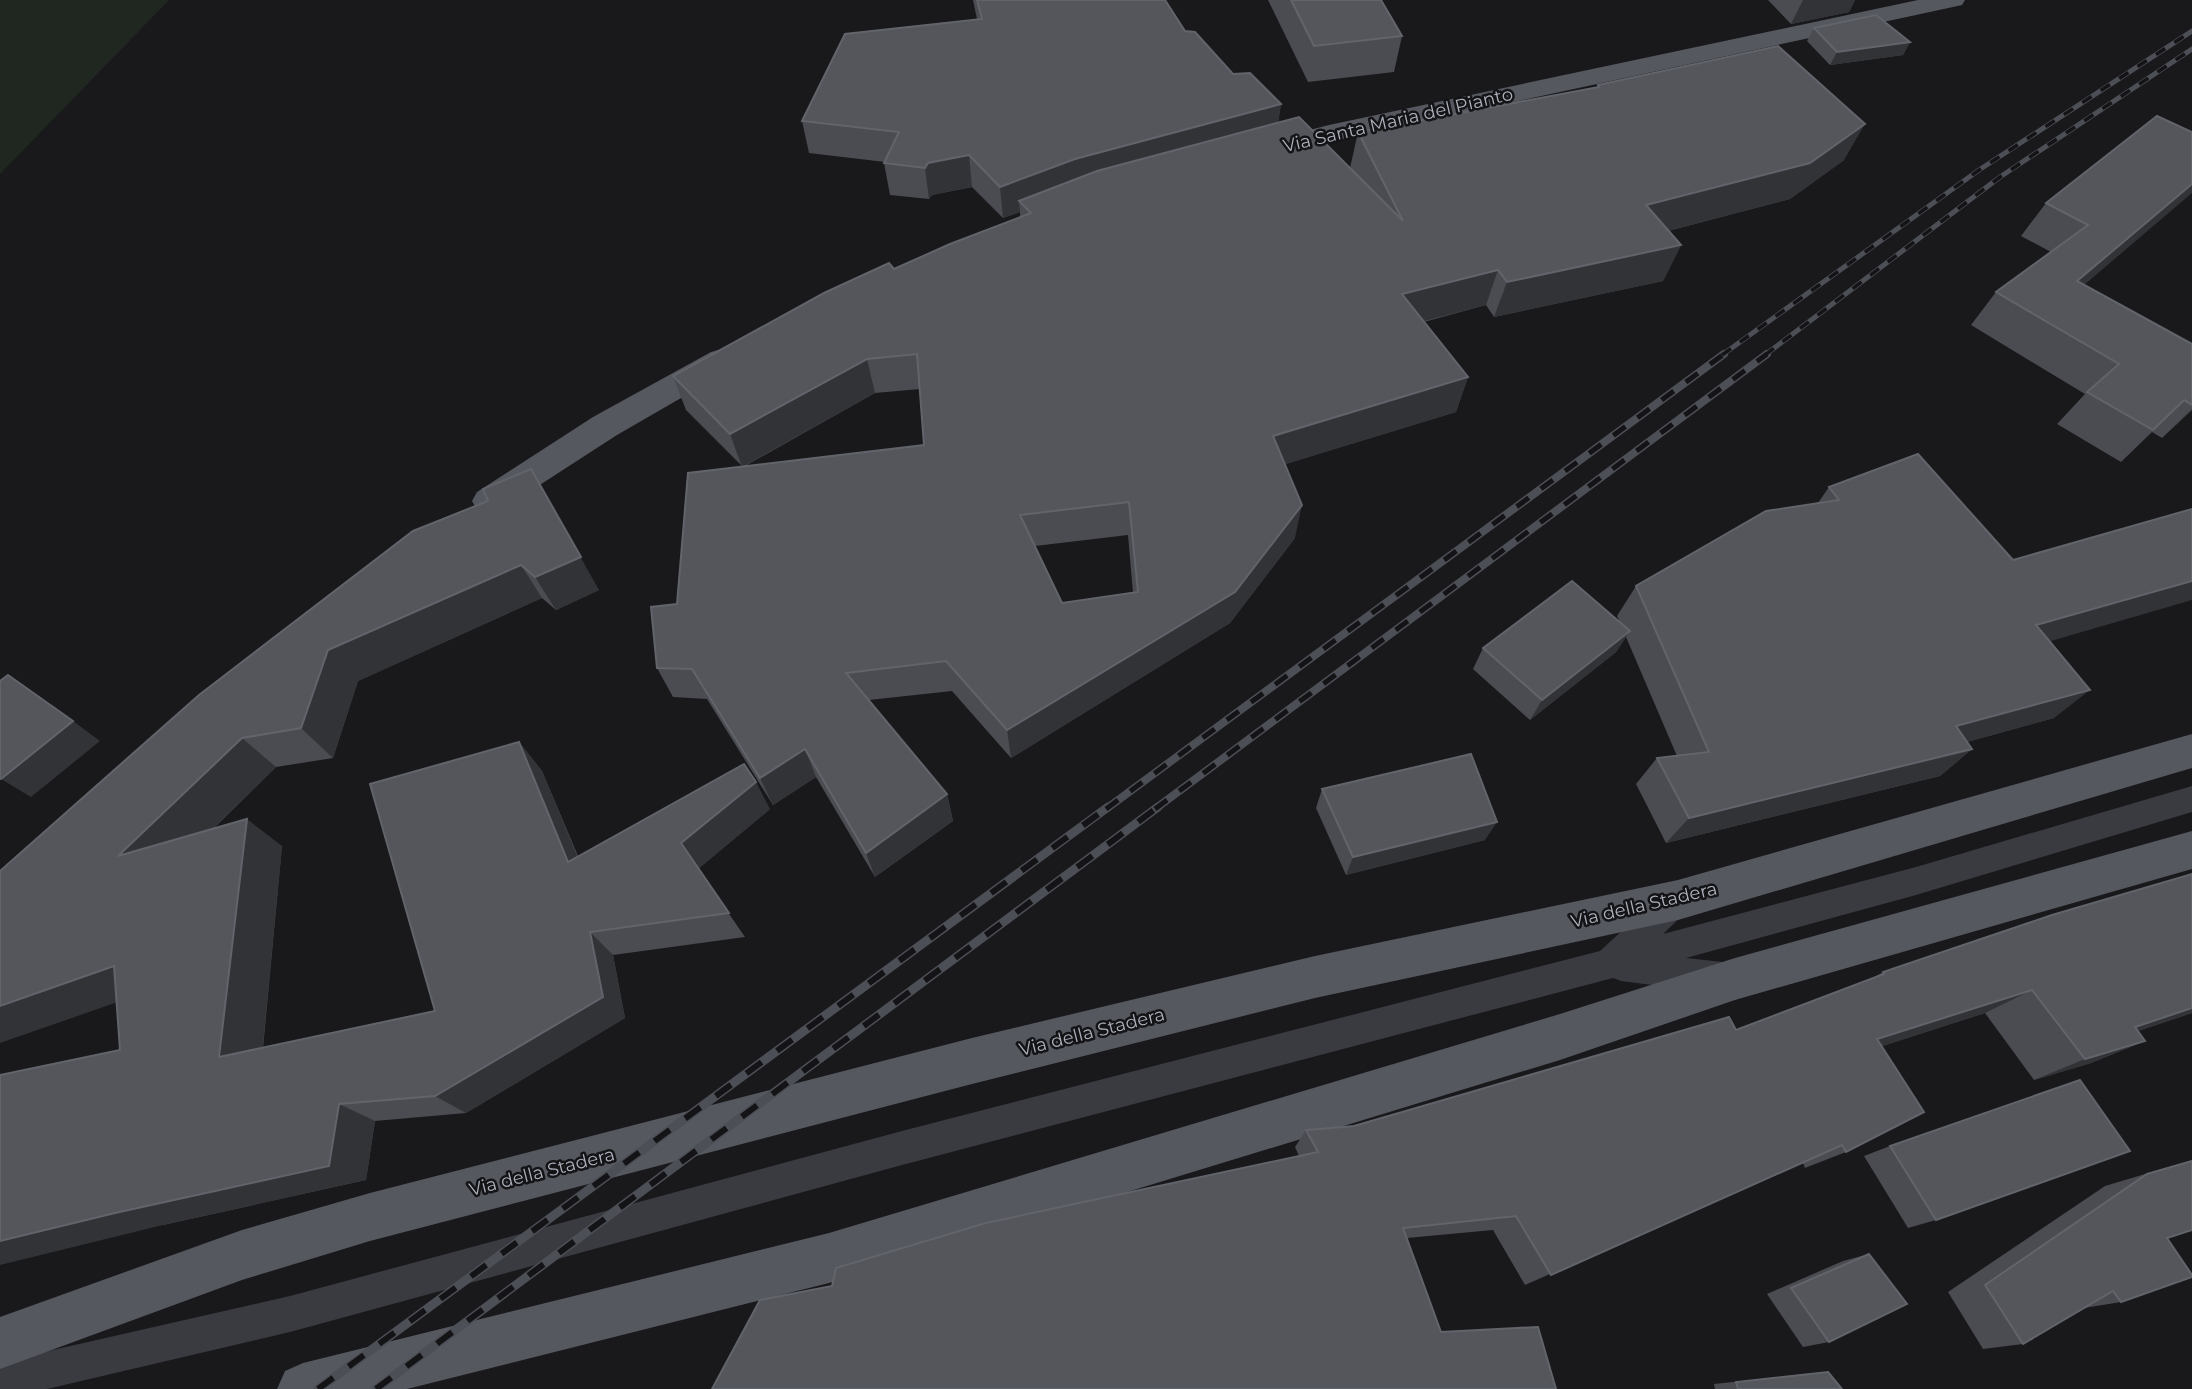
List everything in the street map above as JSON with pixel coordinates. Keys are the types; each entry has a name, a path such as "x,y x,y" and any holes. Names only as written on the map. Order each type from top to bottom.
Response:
{"main road":[{"name":"Via Santa Maria del Pianto","path":"1239,157 1329,132 1953,0"},
{"path":"461,519 605,426 752,343"},
{"name":"Via della Stadera","path":"0,1343 171,1280 370,1217 972,1061 1315,977 1678,900 2192,751"},
{"path":"303,1389 829,1258 1560,1037 1735,979 2192,850"}],"lane":[{"path":"0,1381 290,1314 889,1152 1916,881 2192,799"},
{"path":"1608,964 1678,900"},
{"path":"1608,964 1735,979"}],"shaded area":[{"path":"0,0 169,0 0,174"}],"building":[{"path":"977,0 1165,0 1185,31 1195,32 1233,74 1250,73 1281,104 1075,159 1000,187 969,155 928,163 925,168 884,163 899,132 802,121 845,34 982,19"},
{"path":"1291,0 1381,0 1402,36 1314,46"},
{"path":"1876,15 1910,42 1837,52 1814,28"},
{"path":"1778,46 1865,124 1810,163 1646,205 1681,245 1507,282 1498,270 1402,294 1468,377 1273,436 1302,505 1235,592 1007,730 946,661 846,673 947,794 866,853 805,749 760,778 692,669 657,668 651,607 677,604 688,473 924,445 917,354 867,359 730,434 673,376 824,293 889,263 894,269 1031,213 1019,201 1097,171 1299,117 1403,221 1358,132 1599,87 1598,85","holes":["1129,502 1138,592 1062,603 1020,515"]},
{"path":"2157,116 2192,132 2192,184 2077,281 2192,344 2192,405 2184,400 2153,430 2087,392 2119,364 1996,292 2088,225 2046,203"},
{"path":"1918,454 2013,560 2192,509 2192,581 2036,625 2090,690 1956,726 1972,749 1689,818 1657,758 1709,752 1636,586 1766,511 1839,500 1829,487"},
{"path":"531,469 581,557 535,577 521,565 328,650 301,728 242,738 118,856 247,819 219,1057 435,1011 370,784 519,742 568,862 744,764 756,782 681,843 729,913 590,932 603,997 435,1096 339,1104 329,1166 0,1241 0,1075 120,1050 114,966 0,1006 0,871 199,695 413,531 488,501 483,489"},
{"path":"1572,581 1630,631 1542,700 1483,648"},
{"path":"8,675 73,721 1,779 0,681"},
{"path":"1471,754 1497,822 1353,857 1322,789"},
{"path":"2192,874 2192,1008 2135,1027 2145,1041 2085,1059 2032,990 1877,1039 1924,1112 1846,1152 1842,1145 1551,1275 1516,1216 1403,1228 1441,1332 1538,1327 1556,1389 712,1389 760,1300 832,1286 836,1268 986,1223 1318,1152 1306,1130 1354,1126 1729,1017 1736,1030 1884,974 1883,972 2052,915"},
{"path":"2080,1080 2130,1151 1936,1220 1890,1146"},
{"path":"2192,1161 2192,1230 2167,1238 2192,1277 2121,1302 2113,1291 2023,1344 1985,1285 2147,1174"},
{"path":"1869,1254 1907,1304 1829,1342 1791,1288"},
{"path":"1828,1372 1842,1389 1738,1389 1736,1382"}],"railway":[{"path":"1722,355 1979,170 2192,31"},
{"path":"1765,355 2000,177 2192,49"},
{"path":"1106,809 1724,354"},
{"path":"1155,809 1767,354"},
{"path":"318,1389 1108,807"},
{"path":"376,1389 1158,807"}]}
